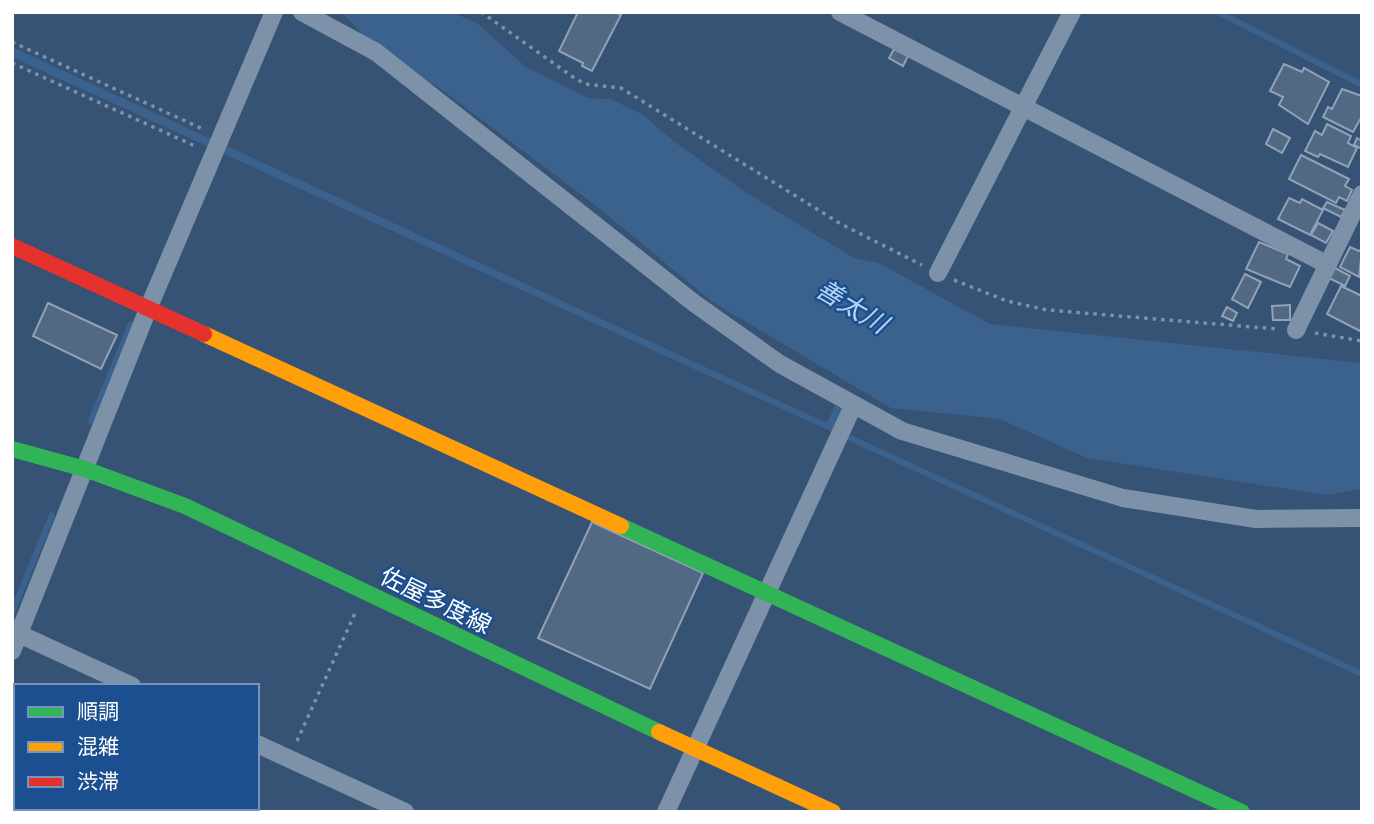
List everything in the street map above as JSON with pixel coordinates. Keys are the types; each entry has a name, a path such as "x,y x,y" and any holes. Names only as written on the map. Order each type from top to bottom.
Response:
{"street":[{"path":"12,652 148,309 274,12"},
{"path":"302,12 376,52 694,303 780,364 853,407 902,431 1123,498 1256,519 1362,518"},
{"path":"841,12 1326,264"},
{"path":"938,273 1072,12"},
{"path":"1296,330 1362,194"},
{"path":"12,246 1242,812"},
{"path":"666,812 853,407"},
{"name":"佐屋多度線","path":"12,449 85,468 186,506 833,812"},
{"path":"19,634 128,684"},
{"path":"259,745 405,812"}],"path":[{"path":"481,12 573,78 585,84 621,88 841,224 938,273 1007,301 1047,310 1216,326 1296,330 1362,341"},
{"path":"12,42 221,137"},
{"path":"12,63 214,155"},
{"path":"289,758 365,591"}],"water":[{"name":"善太川","path":"341,12 451,12 477,23 526,67 588,98 610,99 642,114 676,143 747,193 854,258 879,263 990,324 1362,363 1362,489 1326,495 1087,458 1000,419 891,408 711,301 599,208 438,87 363,40 359,30"},
{"path":"12,47 827,423 835,405 844,410 832,432 12,57"}],"building":[{"path":"578,12 615,12 621,15 592,71 582,66 583,63 559,51"},
{"path":"894,49 908,56 903,66 889,58"},
{"path":"1284,64 1302,72 1304,68 1329,82 1308,124 1279,105 1283,97 1270,91"},
{"path":"1342,89 1362,96 1362,116 1353,132 1323,117 1328,107 1332,109"},
{"path":"1327,124 1351,136 1348,143 1357,148 1348,167 1320,154 1318,157 1305,151 1315,131 1322,135"},
{"path":"1273,129 1290,138 1282,153 1266,144"},
{"path":"1357,138 1362,141 1362,149 1354,145"},
{"path":"1301,155 1349,179 1345,186 1352,190 1347,201 1339,197 1336,203 1289,179"},
{"path":"1289,198 1300,203 1302,199 1323,210 1310,235 1278,219"},
{"path":"1327,202 1345,210 1341,217 1323,208"},
{"path":"1318,223 1333,231 1326,243 1311,235"},
{"path":"1259,242 1288,254 1286,259 1300,266 1290,287 1246,269"},
{"path":"1350,247 1359,251 1362,249 1359,277 1340,267"},
{"path":"1335,268 1350,276 1345,286 1329,278"},
{"path":"1245,274 1261,282 1248,308 1232,299"},
{"path":"1341,286 1362,296 1362,332 1327,314"},
{"path":"48,303 117,335 101,369 33,336"},
{"path":"1290,305 1290,320 1273,320 1272,306"},
{"path":"1227,307 1237,313 1233,321 1222,316"},
{"path":"592,522 703,573 650,689 538,638"}],"waterway":[{"path":"1218,12 1362,85"},
{"path":"91,421 131,324"},
{"path":"850,438 1362,674"},
{"path":"12,613 52,515"}],"traffic: fast":[{"path":"12,449 85,469 185,506 659,732"},
{"path":"621,526 1242,812"}],"traffic: slow":[{"path":"204,334 621,526"},
{"path":"659,732 833,812"}],"traffic: jam":[{"path":"12,246 204,334"}]}
